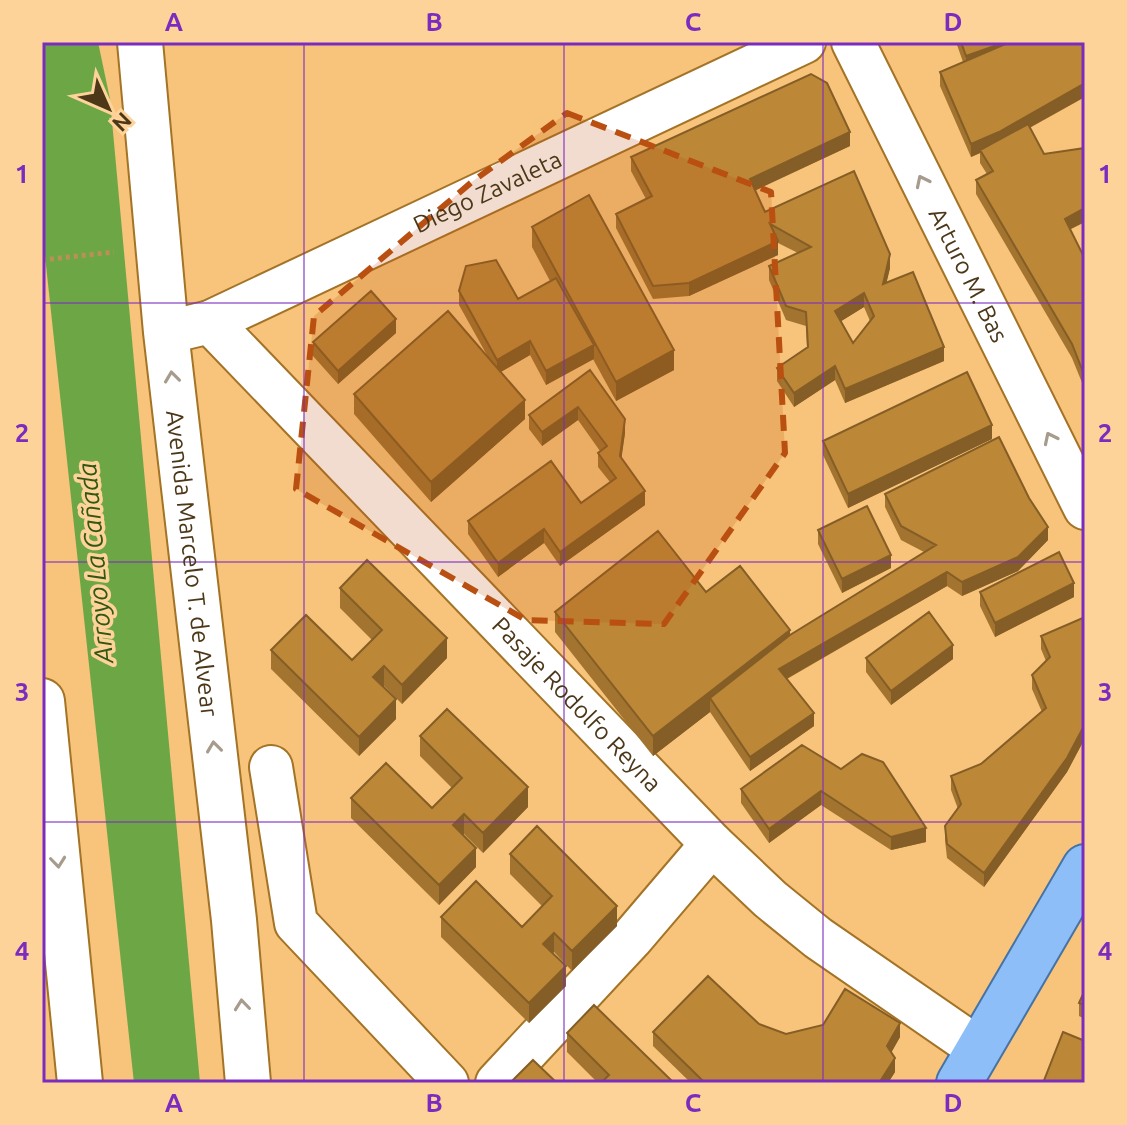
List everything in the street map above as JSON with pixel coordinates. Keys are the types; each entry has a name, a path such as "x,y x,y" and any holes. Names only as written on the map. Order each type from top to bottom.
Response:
{"main road":[{"name":"Avenida Marcelo T. de Alvear","path":"140,42 166,332 234,920 248,1083"},
{"path":"42,701 80,1083"},
{"path":"969,1066 1085,867"}],"street":[{"name":"Diego Zavaleta","path":"166,332 210,322 804,42"},
{"name":"Arturo M. Bas","path":"853,42 1085,508"},
{"name":"Pasaje Rodolfo Reyna","path":"210,322 712,844 770,899 969,1066"},
{"path":"271,767 296,923 447,1083"},
{"path":"497,1083 631,939 712,844"}],"path":[{"path":"42,260 158,247"}],"highlighted area":[{"path":"567,113 771,192 785,453 664,624 526,620 296,489 314,316 473,181"}],"water":[{"name":"Arroyo La Cañada","path":"42,42 98,42 110,99 200,1083 134,1083 42,228"}],"building":[{"path":"961,42 1006,42 966,56"},
{"path":"1010,42 1085,42 1085,83 999,132 971,144 940,72"},
{"path":"811,74 827,83 850,132 750,179 765,212 854,171 890,254 883,284 913,272 944,347 845,389 835,366 794,393 777,368 808,347 806,312 786,306 769,266 811,247 770,224 778,241 689,283 653,286 616,214 652,196 631,157","holes":["864,293 874,316 853,343 835,311"]},
{"path":"1028,124 1044,154 1085,148 1085,208 1065,219 1085,259 1085,377 1072,344 976,180 993,171 980,150"},
{"path":"589,195 674,350 616,382 532,227"},
{"path":"496,260 518,299 556,278 594,345 546,371 530,341 497,360 459,291 466,266"},
{"path":"371,291 396,319 338,371 313,342"},
{"path":"448,311 525,400 431,482 354,394"},
{"path":"590,370 625,419 620,456 645,491 560,552 544,529 498,563 468,521 551,461 581,503 616,478 598,453 607,446 578,407 542,432 529,415"},
{"path":"967,372 992,425 848,494 823,441"},
{"path":"999,437 1029,498 1048,527 1018,557 962,582 947,572 779,669 814,713 750,757 710,698 790,635 936,545 901,526 885,494"},
{"path":"867,506 891,555 842,579 818,530"},
{"path":"658,531 706,592 740,566 790,630 653,736 555,612"},
{"path":"1059,552 1074,583 995,623 980,592"},
{"path":"367,560 447,638 402,685 384,666 373,677 396,699 359,737 271,650 306,615 352,660 382,630 340,588"},
{"path":"929,612 953,645 891,691 866,658"},
{"path":"1085,617 1085,724 1067,758 984,873 947,844 945,826 961,804 951,776 981,764 1046,708 1032,675 1050,657 1041,636"},
{"path":"447,709 528,787 483,833 464,814 453,825 476,848 439,885 351,798 386,763 432,808 462,778 420,736"},
{"path":"802,745 841,769 862,754 883,762 926,828 891,837 821,791 769,829 741,789"},
{"path":"537,826 617,906 572,951 554,933 543,944 566,966 529,1003 441,917 476,881 522,927 552,896 510,854"},
{"path":"708,976 759,1024 786,1034 823,1025 845,989 900,1023 887,1046 895,1058 879,1083 705,1083 653,1032"},
{"path":"1085,990 1085,1005 1079,1003"},
{"path":"594,1005 674,1083 601,1083 609,1075 567,1033"},
{"path":"1063,1032 1085,1041 1085,1083 1043,1083"},
{"path":"533,1060 557,1083 510,1083"}]}
